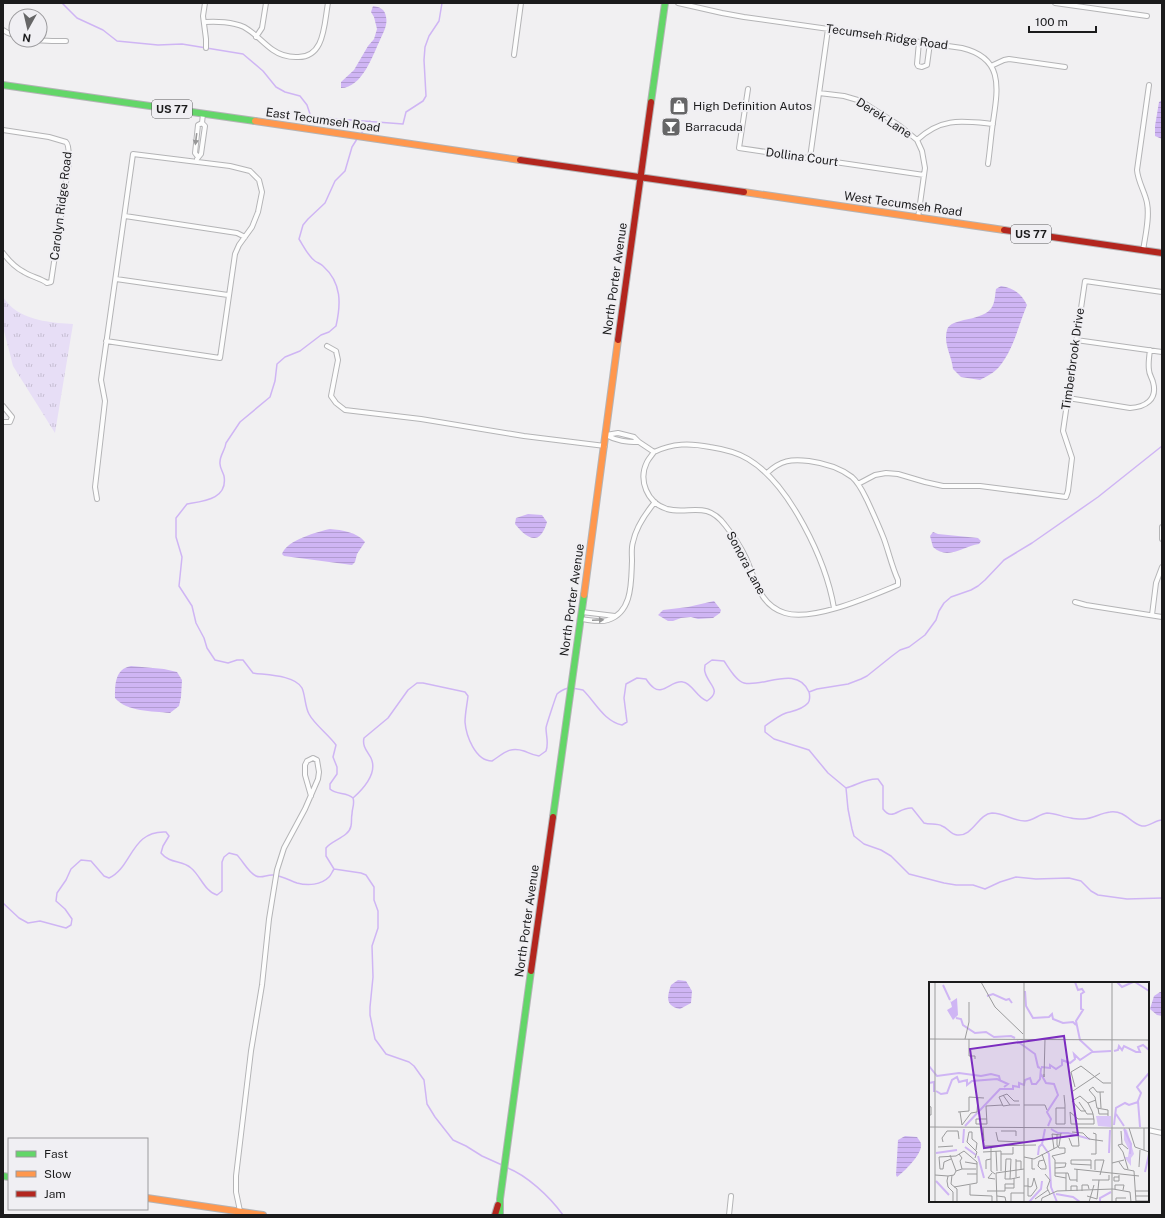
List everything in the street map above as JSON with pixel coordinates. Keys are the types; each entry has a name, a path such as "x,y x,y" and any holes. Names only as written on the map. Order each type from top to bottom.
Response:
{"main road":[{"name":"North Porter Avenue","path":"500,1215 500,1199 665,3"},
{"name":"East Tecumseh Road","path":"3,85 640,177"},
{"name":"West Tecumseh Road","path":"640,177 1162,253"},
{"path":"148,1198 263,1215"},
{"name":"North Porter Avenue","path":"495,1215 500,1199"}],"street":[{"path":"205,3 203,16 205,22 206,48"},
{"path":"256,36 262,28 266,3"},
{"path":"205,22 238,25 244,27 274,50 288,56 309,56 318,48 324,30 328,3"},
{"path":"514,55 521,3"},
{"name":"Tecumseh Ridge Road","path":"678,3 726,14 971,50 986,60 991,66 998,83 988,164"},
{"path":"1055,3 1071,4 1147,16"},
{"path":"810,158 828,29"},
{"path":"48,42 66,41"},
{"path":"919,42 917,64 918,66 922,67 926,65 930,43"},
{"path":"991,66 1009,59 1065,67"},
{"path":"1143,251 1148,207 1138,180 1137,170 1149,85"},
{"name":"Dollina Court","path":"748,88 739,148 924,175"},
{"name":"Derek Lane","path":"819,93 844,96 861,101 905,129 917,140 924,156 925,168 918,218"},
{"path":"197,159 201,154 205,126 202,123 203,114"},
{"path":"917,140 931,129 952,122 970,121 993,124"},
{"path":"197,159 194,153 198,125 202,123"},
{"name":"Carolyn Ridge Road","path":"3,130 48,137 66,142 68,144 68,168 52,281 47,284 41,279 17,268 3,253"},
{"path":"97,499 94,487 106,401 101,380 106,341 134,154 197,159 250,171 259,180 262,192 258,212 252,227 239,245 235,254 220,358 106,341"},
{"path":"125,216 237,233 245,237"},
{"path":"116,279 228,295"},
{"name":"Timberbrook Drive","path":"858,484 875,475 886,473 898,474 943,486 980,486 1066,497 1072,458 1063,431 1085,281 1162,292"},
{"path":"1076,340 1162,352"},
{"path":"327,346 336,351 338,360 331,396 336,403 345,410 524,436 605,446"},
{"path":"1068,398 1130,408 1148,403 1152,397 1154,386 1149,371 1150,350"},
{"path":"3,406 12,415 12,419 9,422 3,422"},
{"path":"606,436 618,433 634,437 654,452"},
{"path":"606,436 617,441 639,442"},
{"path":"581,619 597,621 608,620 622,610 629,598 632,543 638,526 655,502 647,493 644,486 647,461 654,452 672,445 685,443 734,452 747,458 767,472 802,522 823,570 834,608"},
{"path":"767,472 776,465 786,461 813,461 839,469 852,477 858,484"},
{"name":"Sonora Lane","path":"655,502 665,508 673,510 697,509 716,516 736,539 746,557 757,588 770,604 792,615 802,615 834,608 898,585 898,580 882,533 858,484"},
{"path":"1162,527 1162,539"},
{"path":"1152,614 1156,583 1162,566"},
{"path":"1075,602 1086,605 1152,614 1162,617"},
{"path":"582,612 615,616"},
{"path":"240,1212 236,1192 236,1176 251,1051 262,985 268,929 277,870 286,843 305,809 311,796 318,779 319,772 317,760 313,758 307,761 305,771 311,796"},
{"path":"1149,1130 1162,1132"},
{"path":"729,1215 731,1196"}],"green space":[{"path":"3,297 14,309 27,316 50,322 73,324 55,433 13,366 3,327"}],"shaded area":[{"path":"373,6 380,8 385,12 385,29 366,70 361,77 348,87 341,88 341,82 354,70 368,46 374,39 377,29 371,12"},
{"path":"1162,100 1162,139 1155,136 1155,126 1159,102"},
{"path":"1001,286 1016,292 1022,297 1027,305 1012,345 1004,360 995,371 980,380 961,377 953,369 946,340 947,330 949,326 954,323 988,312 994,303 996,289"},
{"path":"528,514 542,515 547,522 541,535 537,537 529,537 524,534 515,524 516,518"},
{"path":"330,529 354,534 365,542 352,565 284,556 282,554 285,549 303,537"},
{"path":"933,532 938,534 978,538 981,541 979,544 956,552 944,553 933,547 930,536"},
{"path":"714,601 721,610 720,613 713,618 698,619 691,617 668,621 658,615 663,610 688,607"},
{"path":"131,666 164,669 177,672 182,680 179,706 170,713 140,710 120,703 115,698 117,678 122,670"},
{"path":"678,980 686,981 692,991 691,1003 680,1009 672,1006 668,1000 671,985"},
{"path":"1162,992 1162,1016 1157,1015 1150,1009 1154,996"},
{"path":"905,1136 917,1137 921,1143 921,1146 915,1158 897,1177 898,1140"}],"waterway":[{"path":"62,3 77,18 103,30 117,41 158,45 182,44 243,54 263,71 276,87 285,92 300,96 307,105 311,117 403,124 406,112 423,101 426,96 424,60 425,47 429,36 439,21 442,3"},
{"path":"361,134 370,121"},
{"path":"353,798 330,789 330,784 337,774 337,767 333,757 336,745 311,718 302,688 293,680 287,678 253,673 243,660 228,663 215,660 207,648 204,638 196,623 192,606 179,586 182,557 176,537 176,518 187,504 213,498 222,490 224,476 220,467 220,461 226,443 240,422 270,397 275,381 277,364 285,357 300,351 336,326 339,302 337,287 334,279 323,266 310,257 299,239 303,225 325,203 335,181 345,171 352,147 357,139"},
{"path":"809,692 817,689 848,684 861,679 900,650 909,647 925,635 936,620 944,603 951,597 978,586 1004,560 1032,543 1098,497 1162,446"},
{"path":"572,688 583,690 605,716 622,725 627,722 624,698 626,684 637,678 646,679 657,690 664,689 675,683 683,682 689,685 700,697 707,701 714,694 714,690 707,677 705,665 712,660 724,661 735,677 744,683 752,684 779,679 796,679 804,684 809,692 809,702 800,709 786,713 775,719 765,726 765,732 774,739 809,750 828,773 846,788"},
{"path":"334,869 326,856 326,848 350,830 354,804 353,798 365,785 373,769 371,758 364,746 364,738 388,718 408,690 417,683 465,692 468,696 465,722 467,734 476,752 486,760 492,761 503,753 514,749 539,756 546,751 546,728 557,694 568,688"},
{"path":"846,788 866,781 878,779 883,786 883,809 887,813 893,814 907,808 912,808 924,823 940,825 957,835 967,833 983,817 992,813 1025,821 1047,813 1083,819 1110,812 1116,812 1142,826 1162,820"},
{"path":"846,788 848,809 854,836 864,844 881,850 891,856 909,874 944,883 973,885 985,889 1016,877 1036,879 1069,878 1081,881 1091,891 1098,895 1127,899 1162,898"},
{"path":"3,903 19,918 28,923 40,921 66,928 71,925 72,919 65,909 56,901 57,893 66,880 71,869 81,860 91,861 104,876 109,878 117,873 139,843 154,833 166,832 169,836 161,853 168,859 191,868 206,887 217,895 222,891 222,862 224,857 229,853 237,855 248,869 256,876 260,877 271,875 283,877 301,884 310,885 322,882 329,877 334,869"},
{"path":"334,869 366,875 374,887 374,900 378,911 378,928 372,946 373,977 370,1015 375,1039 386,1054 409,1062 414,1066 424,1080 427,1104 453,1140 502,1165"},
{"path":"505,1167 513,1170 537,1187 563,1215"}],"traffic: fast":[{"path":"651,102 665,3"},
{"path":"3,85 255,121"},
{"path":"553,817 584,595"},
{"path":"500,1215 500,1199 531,971"},
{"path":"3,1176 8,1177"}],"traffic: slow":[{"path":"255,121 520,160"},
{"path":"744,192 1004,230"},
{"path":"584,595 618,340"},
{"path":"148,1198 263,1215"}],"traffic: jam":[{"path":"618,340 651,102"},
{"path":"520,160 744,192"},
{"path":"1004,230 1162,253"},
{"path":"531,971 553,817"},
{"path":"495,1215 498,1205"}],"place":[{"name":"High Definition Autos","path":"679,106"},
{"name":"Barracuda","path":"671,127"}]}
